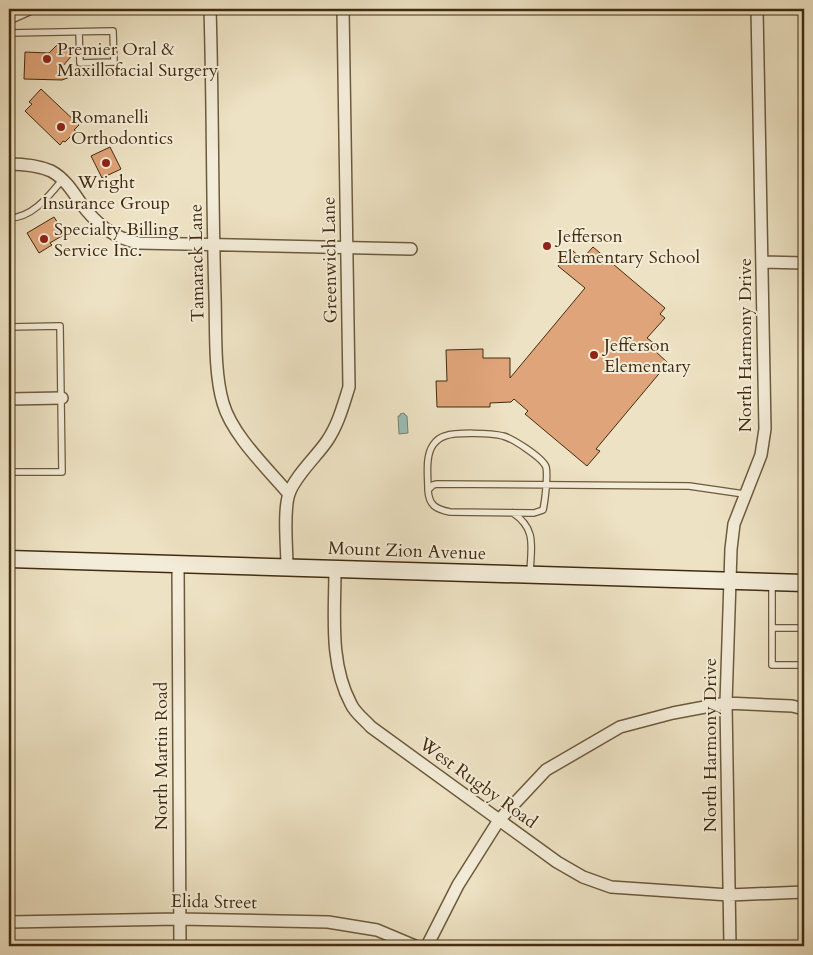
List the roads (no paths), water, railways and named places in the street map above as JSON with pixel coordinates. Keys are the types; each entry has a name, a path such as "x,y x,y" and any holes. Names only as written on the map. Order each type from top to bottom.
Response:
{"main road":[{"name":"Mount Zion Avenue","path":"9,559 804,583"}],"street":[{"name":"Tamarack Lane","path":"210,9 213,113 213,244 218,375 222,403 233,427 288,494"},
{"name":"Greenwich Lane","path":"288,494 328,439 341,414 349,387 343,9"},
{"name":"North Harmony Drive","path":"730,946 726,703 730,581 734,524 744,494 761,455 765,429 758,9"},
{"path":"9,164 36,166 52,172 70,187 98,225 112,234 139,243 411,249"},
{"path":"762,262 804,264"},
{"path":"9,399 62,398"},
{"path":"287,566 286,525 288,494"},
{"name":"North Martin Road","path":"178,565 180,946"},
{"name":"West Rugby Road","path":"335,568 335,654 340,680 352,706 371,728 557,862 583,877 611,887 729,895 804,892"},
{"path":"427,946 458,885 499,820 546,770 620,727 673,713 726,703 792,706 804,709"},
{"name":"Elida Street","path":"9,922 179,919 328,922 377,930 415,946"}],"lane":[{"path":"9,21 36,9"},
{"path":"9,33 113,31 114,62 80,63 79,32"},
{"path":"9,218 15,218 43,202 62,180"},
{"path":"9,327 60,326 62,398 62,472 9,472"},
{"path":"454,434 494,434 505,436 542,462 546,467 545,483 544,510 534,512 443,511 437,508 429,499 428,460 432,446 444,436 454,434"},
{"path":"428,490 437,484 545,483 689,486 744,494"},
{"path":"513,512 524,520 530,533 530,575"},
{"path":"772,582 772,665 804,665"},
{"path":"772,628 804,628"}],"water":[{"path":"404,413 407,416 408,433 399,434 398,416"}],"place":[{"name":"Premier Oral & Maxillofacial Surgery","path":"47,59"},
{"name":"Romanelli Orthodontics","path":"61,127"},
{"name":"Wright Insurance Group","path":"106,163"},
{"name":"Specialty Billing Service Inc.","path":"44,239"},
{"name":"Jefferson Elementary School","path":"547,246"},
{"name":"Jefferson Elementary","path":"594,355"}]}
